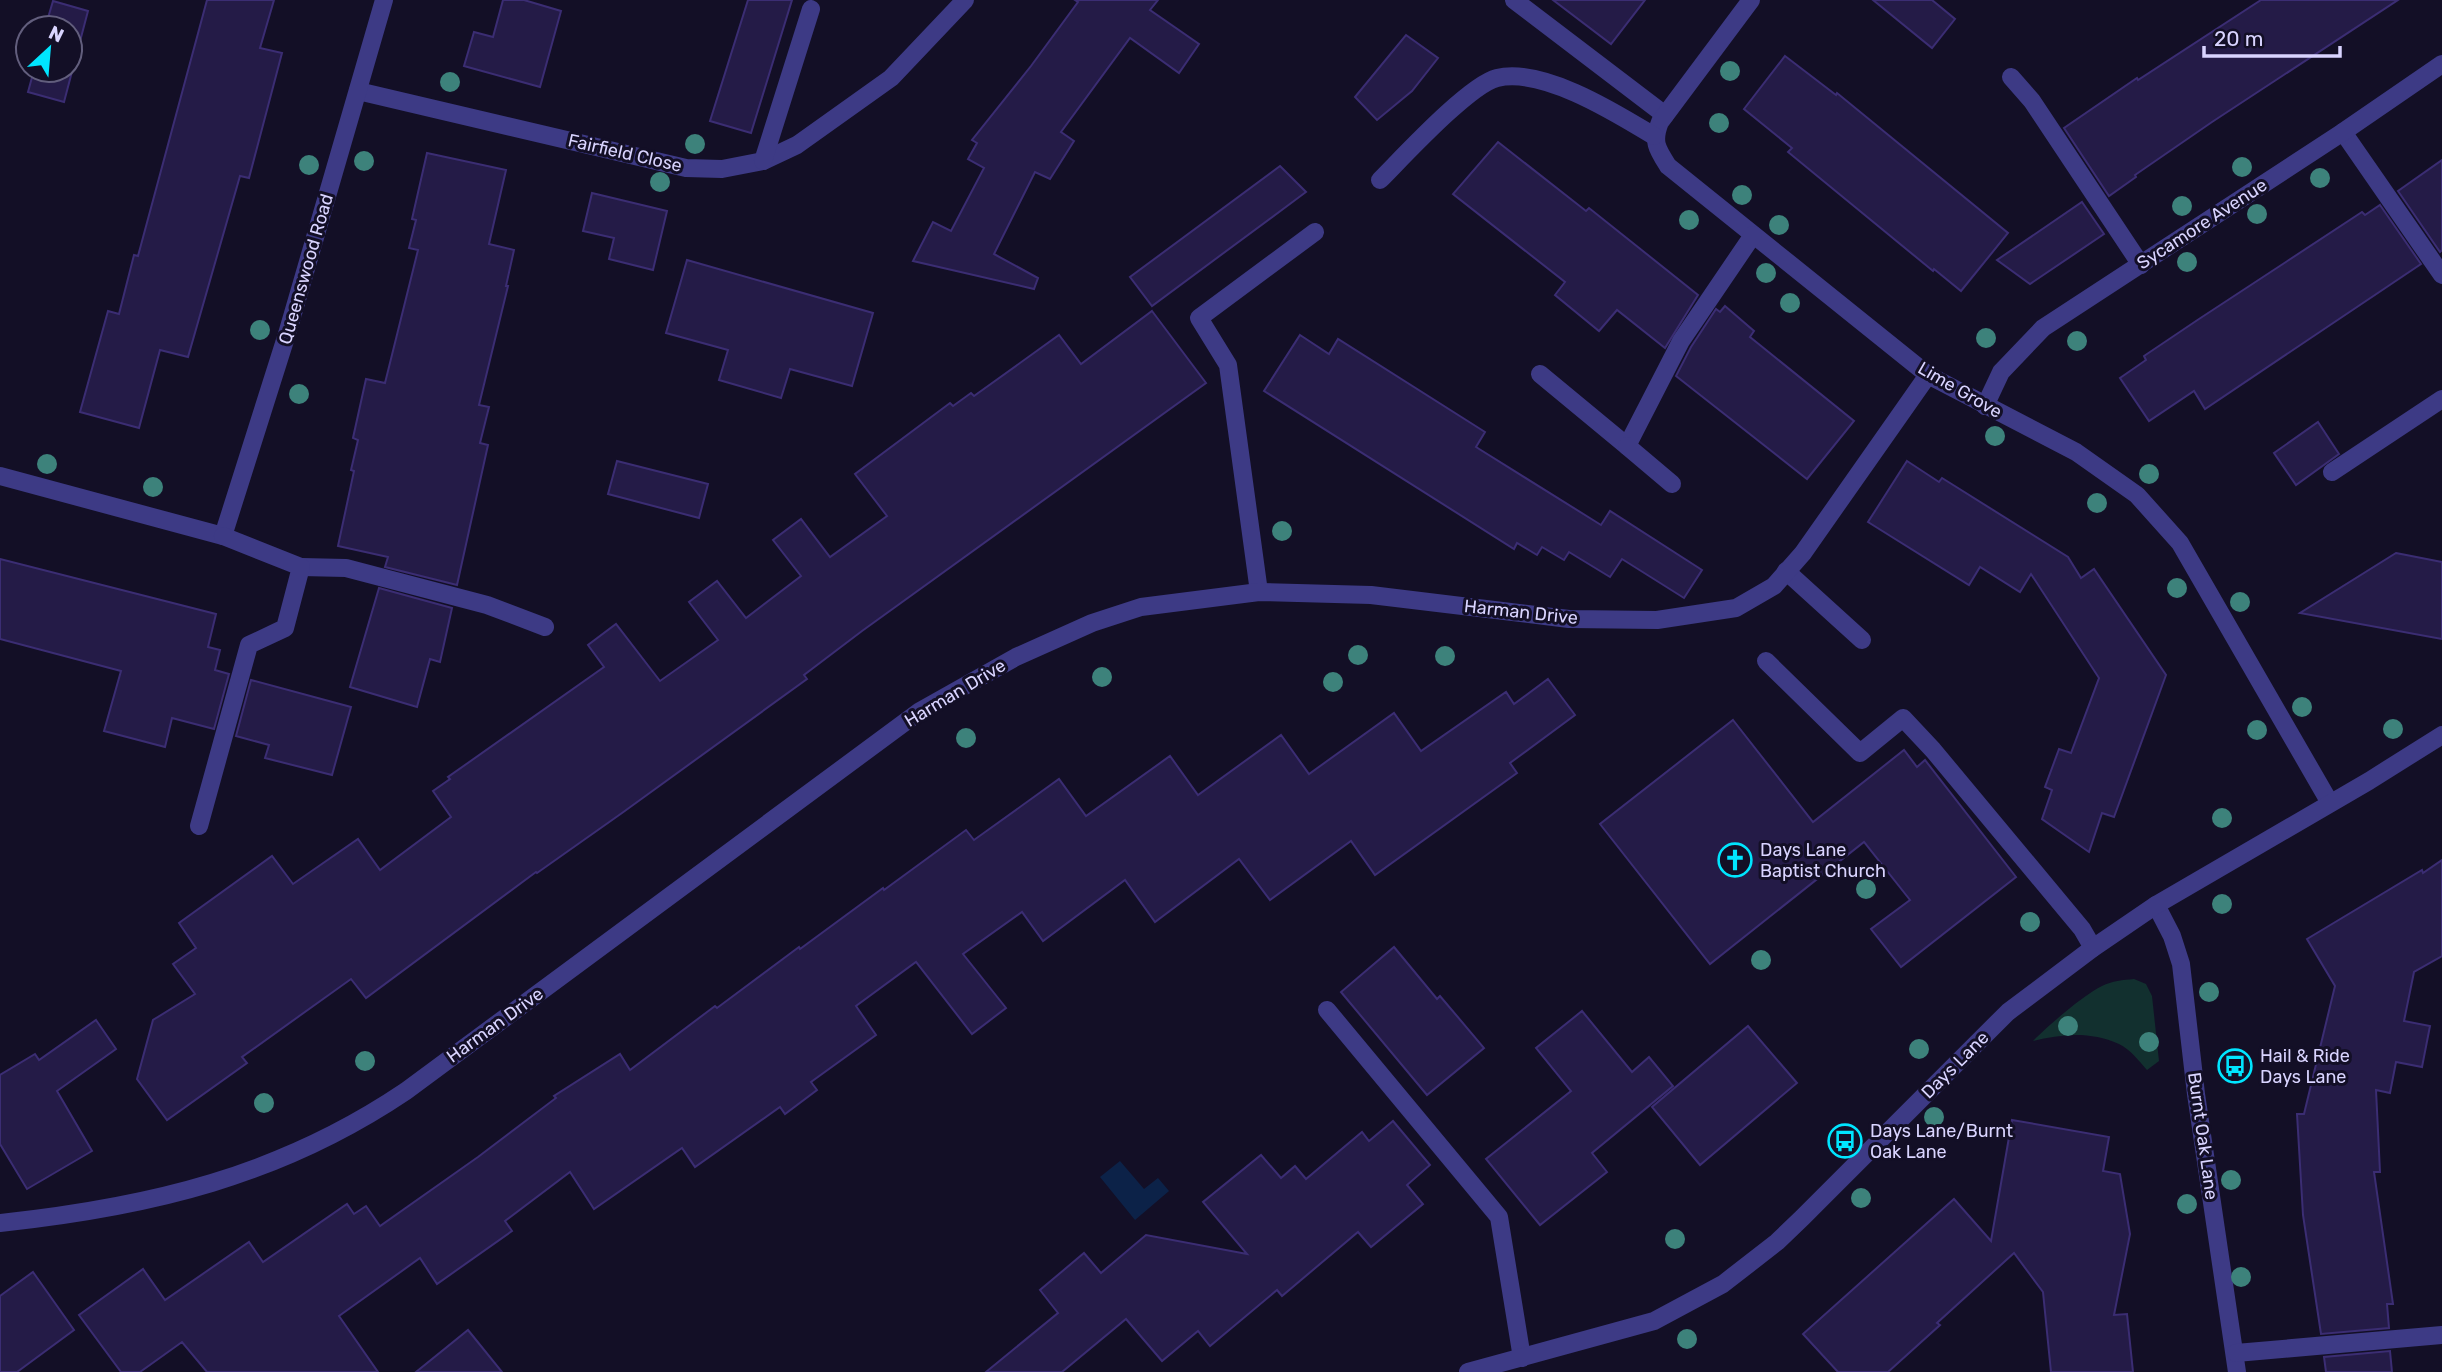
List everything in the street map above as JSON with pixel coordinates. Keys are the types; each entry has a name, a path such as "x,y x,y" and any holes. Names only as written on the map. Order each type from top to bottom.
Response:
{"street":[{"name":"Queenswood Road","path":"223,536 287,334 384,0"},
{"name":"Fairfield Close","path":"358,91 686,168 722,169 763,161 797,145 891,78 965,0"},
{"path":"1514,0 1665,115"},
{"path":"1380,180 1466,97 1496,78 1526,78 1566,88 1654,136 1665,115 1751,0"},
{"path":"763,161 811,9"},
{"name":"Sycamore Avenue","path":"1985,406 2001,372 2043,328 2442,64"},
{"path":"2011,77 2032,101 2141,265"},
{"path":"2343,132 2442,275"},
{"name":"Lime Grove","path":"1654,136 1655,148 1668,166 1928,375 2076,452 2137,495 2180,543 2330,803"},
{"path":"1259,592 1228,365 1199,318 1314,232"},
{"path":"1627,446 1681,341 1754,234"},
{"path":"1540,374 1672,484"},
{"name":"Harman Drive","path":"0,1223 118,1206 202,1187 282,1158 364,1120 920,711 1016,657 1110,617 1141,607 1259,592 1371,595 1569,619 1657,620 1736,608 1774,586 1803,553 1928,375"},
{"path":"2332,472 2442,399"},
{"path":"0,476 223,536 301,567 346,568 487,605 545,627"},
{"path":"199,826 249,645 285,628 301,567"},
{"path":"1786,572 1862,640"},
{"path":"1766,661 1860,752 1903,718 1933,750 2082,929 2093,948"},
{"name":"Days Lane","path":"1468,1372 1654,1321 1723,1284 1777,1242 2008,1012 2156,905 2442,735"},
{"name":"Burnt Oak Lane","path":"2156,905 2172,936 2180,964 2196,1094 2237,1372"},
{"path":"1327,1010 1499,1217 1522,1358"},
{"path":"2236,1353 2442,1335"}],"green space":[{"path":"2134,979 2146,984 2152,996 2159,1061 2147,1070 2123,1046 2097,1037 2065,1035 2033,1041 2066,1011 2102,986"}],"water":[{"path":"1120,1161 1144,1189 1158,1178 1169,1191 1135,1220 1100,1177"}],"building":[{"path":"207,0 274,0 260,48 282,53 249,178 240,176 188,357 160,350 139,428 80,412 108,311 119,314 134,255 138,256"},
{"path":"503,0 524,0 561,11 540,87 464,66 474,32 493,37"},
{"path":"748,0 792,0 751,133 710,121"},
{"path":"1075,0 1158,0 1150,10 1199,44 1179,73 1130,38 1061,132 1074,141 1050,179 1035,172 994,254 1038,278 1034,289 913,261 933,222 951,231 984,168 968,159 977,143 972,140 1031,66 1078,2"},
{"path":"1553,0 1645,0 1611,44"},
{"path":"1873,0 1932,0 1955,19 1932,48"},
{"path":"2261,0 2398,0 2212,122 2109,196 2064,128 2137,78 2138,80"},
{"path":"53,1 88,11 84,26 84,14 49,14"},
{"path":"1406,35 1438,58 1412,91 1377,120 1355,97"},
{"path":"1785,56 1836,95 1837,93 2008,233 1961,291 1788,152 1792,148 1744,109"},
{"path":"30,84 69,84 64,102 28,92"},
{"path":"1498,142 1586,211 1589,208 1698,295 1665,348 1617,310 1599,331 1555,295 1565,282 1453,194"},
{"path":"427,153 506,170 489,244 514,250 479,405 489,407 480,443 488,445 457,585 385,567 388,557 338,546 354,471 351,470 358,440 353,438 366,379 385,383 418,250 409,248 416,220 412,219"},
{"path":"2442,160 2442,250 2440,252 2398,191"},
{"path":"1280,166 1306,192 1152,306 1130,277"},
{"path":"592,193 667,211 653,270 609,259 614,238 583,231"},
{"path":"2082,202 2104,234 2030,284 1997,260"},
{"path":"2380,205 2421,264 2205,409 2194,391 2149,421 2120,378 2146,360 2144,356 2199,319 2362,212 2365,215"},
{"path":"687,260 873,313 852,386 790,369 781,398 719,380 728,350 666,333"},
{"path":"1725,306 1754,331 1750,337 1854,421 1807,479 1676,376 1716,309 1720,312"},
{"path":"1152,311 1206,383 862,631 804,675 807,679 536,872 366,998 351,979 242,1057 247,1063 167,1120 137,1079 153,1020 195,994 173,964 196,948 179,923 272,856 293,884 358,839 380,870 451,817 433,791 450,779 448,777 604,667 588,645 616,624 660,681 718,640 689,602 717,581 746,618 801,576 773,540 801,519 830,557 887,516 855,474 950,403 953,406 971,393 974,396 1059,335 1081,364"},
{"path":"1300,335 1329,354 1338,339 1485,432 1476,447 1601,525 1610,511 1702,570 1684,598 1622,559 1610,577 1569,552 1564,560 1542,547 1537,555 1517,543 1514,549 1264,391"},
{"path":"2318,422 2339,454 2296,485 2274,453"},
{"path":"617,461 708,484 699,518 608,494"},
{"path":"1907,461 1939,482 1942,478 2068,557 2081,578 2094,569 2166,675 2114,817 2102,813 2089,852 2042,819 2052,790 2045,787 2059,749 2071,753 2099,678 2031,574 2020,592 1980,567 1969,585 1868,522"},
{"path":"2396,553 2442,562 2442,639 2300,613"},
{"path":"0,559 216,614 208,647 220,650 215,670 229,674 214,729 172,718 165,747 104,731 121,671 0,639"},
{"path":"379,588 452,608 440,662 430,659 417,707 350,687"},
{"path":"1548,679 1575,715 1510,763 1517,773 1375,875 1351,841 1270,900 1239,859 1155,922 1125,880 1043,941 1022,912 963,954 1006,1008 972,1034 916,962 856,1006 876,1035 811,1082 817,1090 785,1114 780,1107 695,1167 682,1148 594,1209 570,1172 505,1221 512,1231 437,1284 420,1258 339,1316 378,1372 207,1372 182,1342 140,1372 121,1372 79,1315 143,1269 165,1300 249,1242 263,1262 347,1204 354,1214 366,1206 380,1226 478,1157 556,1098 554,1096 620,1054 630,1070 715,1006 717,1008 966,830 974,840 1059,779 1086,816 1170,756 1198,795 1281,735 1309,774 1394,713 1421,751 1506,692 1514,704"},
{"path":"251,680 351,707 332,775 265,758 269,745 236,736"},
{"name":"Days Lane Baptist Church","path":"1733,720 1813,822 1904,750 1917,767 1925,760 2016,877 1901,967 1871,929 1910,900 1864,842 1710,964 1600,824"},
{"path":"2442,860 2442,956 2414,972 2404,1021 2430,1026 2422,1067 2396,1062 2390,1093 2376,1090 2380,1172 2374,1172 2393,1304 2387,1304 2389,1328 2321,1334 2303,1215 2297,1114 2304,1114 2335,986 2307,939"},
{"path":"1394,947 1437,999 1440,996 1484,1048 1427,1095 1341,992"},
{"path":"1582,1011 1632,1072 1649,1057 1673,1086 1592,1153 1607,1172 1540,1225 1486,1159 1571,1091 1536,1048"},
{"path":"96,1020 116,1049 57,1091 92,1151 27,1189 0,1144 0,1075 35,1054 39,1060"},
{"path":"1748,1026 1797,1083 1700,1165 1652,1107"},
{"path":"2012,1120 2109,1137 2103,1171 2120,1174 2130,1234 2114,1315 2127,1314 2133,1372 2051,1372 2043,1292 2014,1253 1888,1372 1838,1372 1803,1334 1954,1199 1991,1241"},
{"path":"1393,1121 1430,1165 1407,1185 1423,1204 1371,1247 1358,1232 1282,1296 1277,1290 1210,1346 1198,1331 1162,1361 1126,1319 1062,1372 986,1372 1058,1313 1040,1290 1084,1253 1101,1273 1146,1235 1247,1254 1203,1202 1261,1155 1281,1178 1295,1166 1306,1179 1362,1132 1369,1141"},
{"path":"33,1272 74,1330 17,1372 0,1372 0,1296"},
{"path":"468,1330 502,1372 416,1372"},
{"path":"2390,1351 2392,1372 2326,1372 2324,1357"}],"place":[{"name":"Days Lane Baptist Church","path":"1735,860"},
{"name":"Hail & Ride Days Lane","path":"2235,1066"},
{"name":"Days Lane/Burnt Oak Lane","path":"1845,1141"}]}
